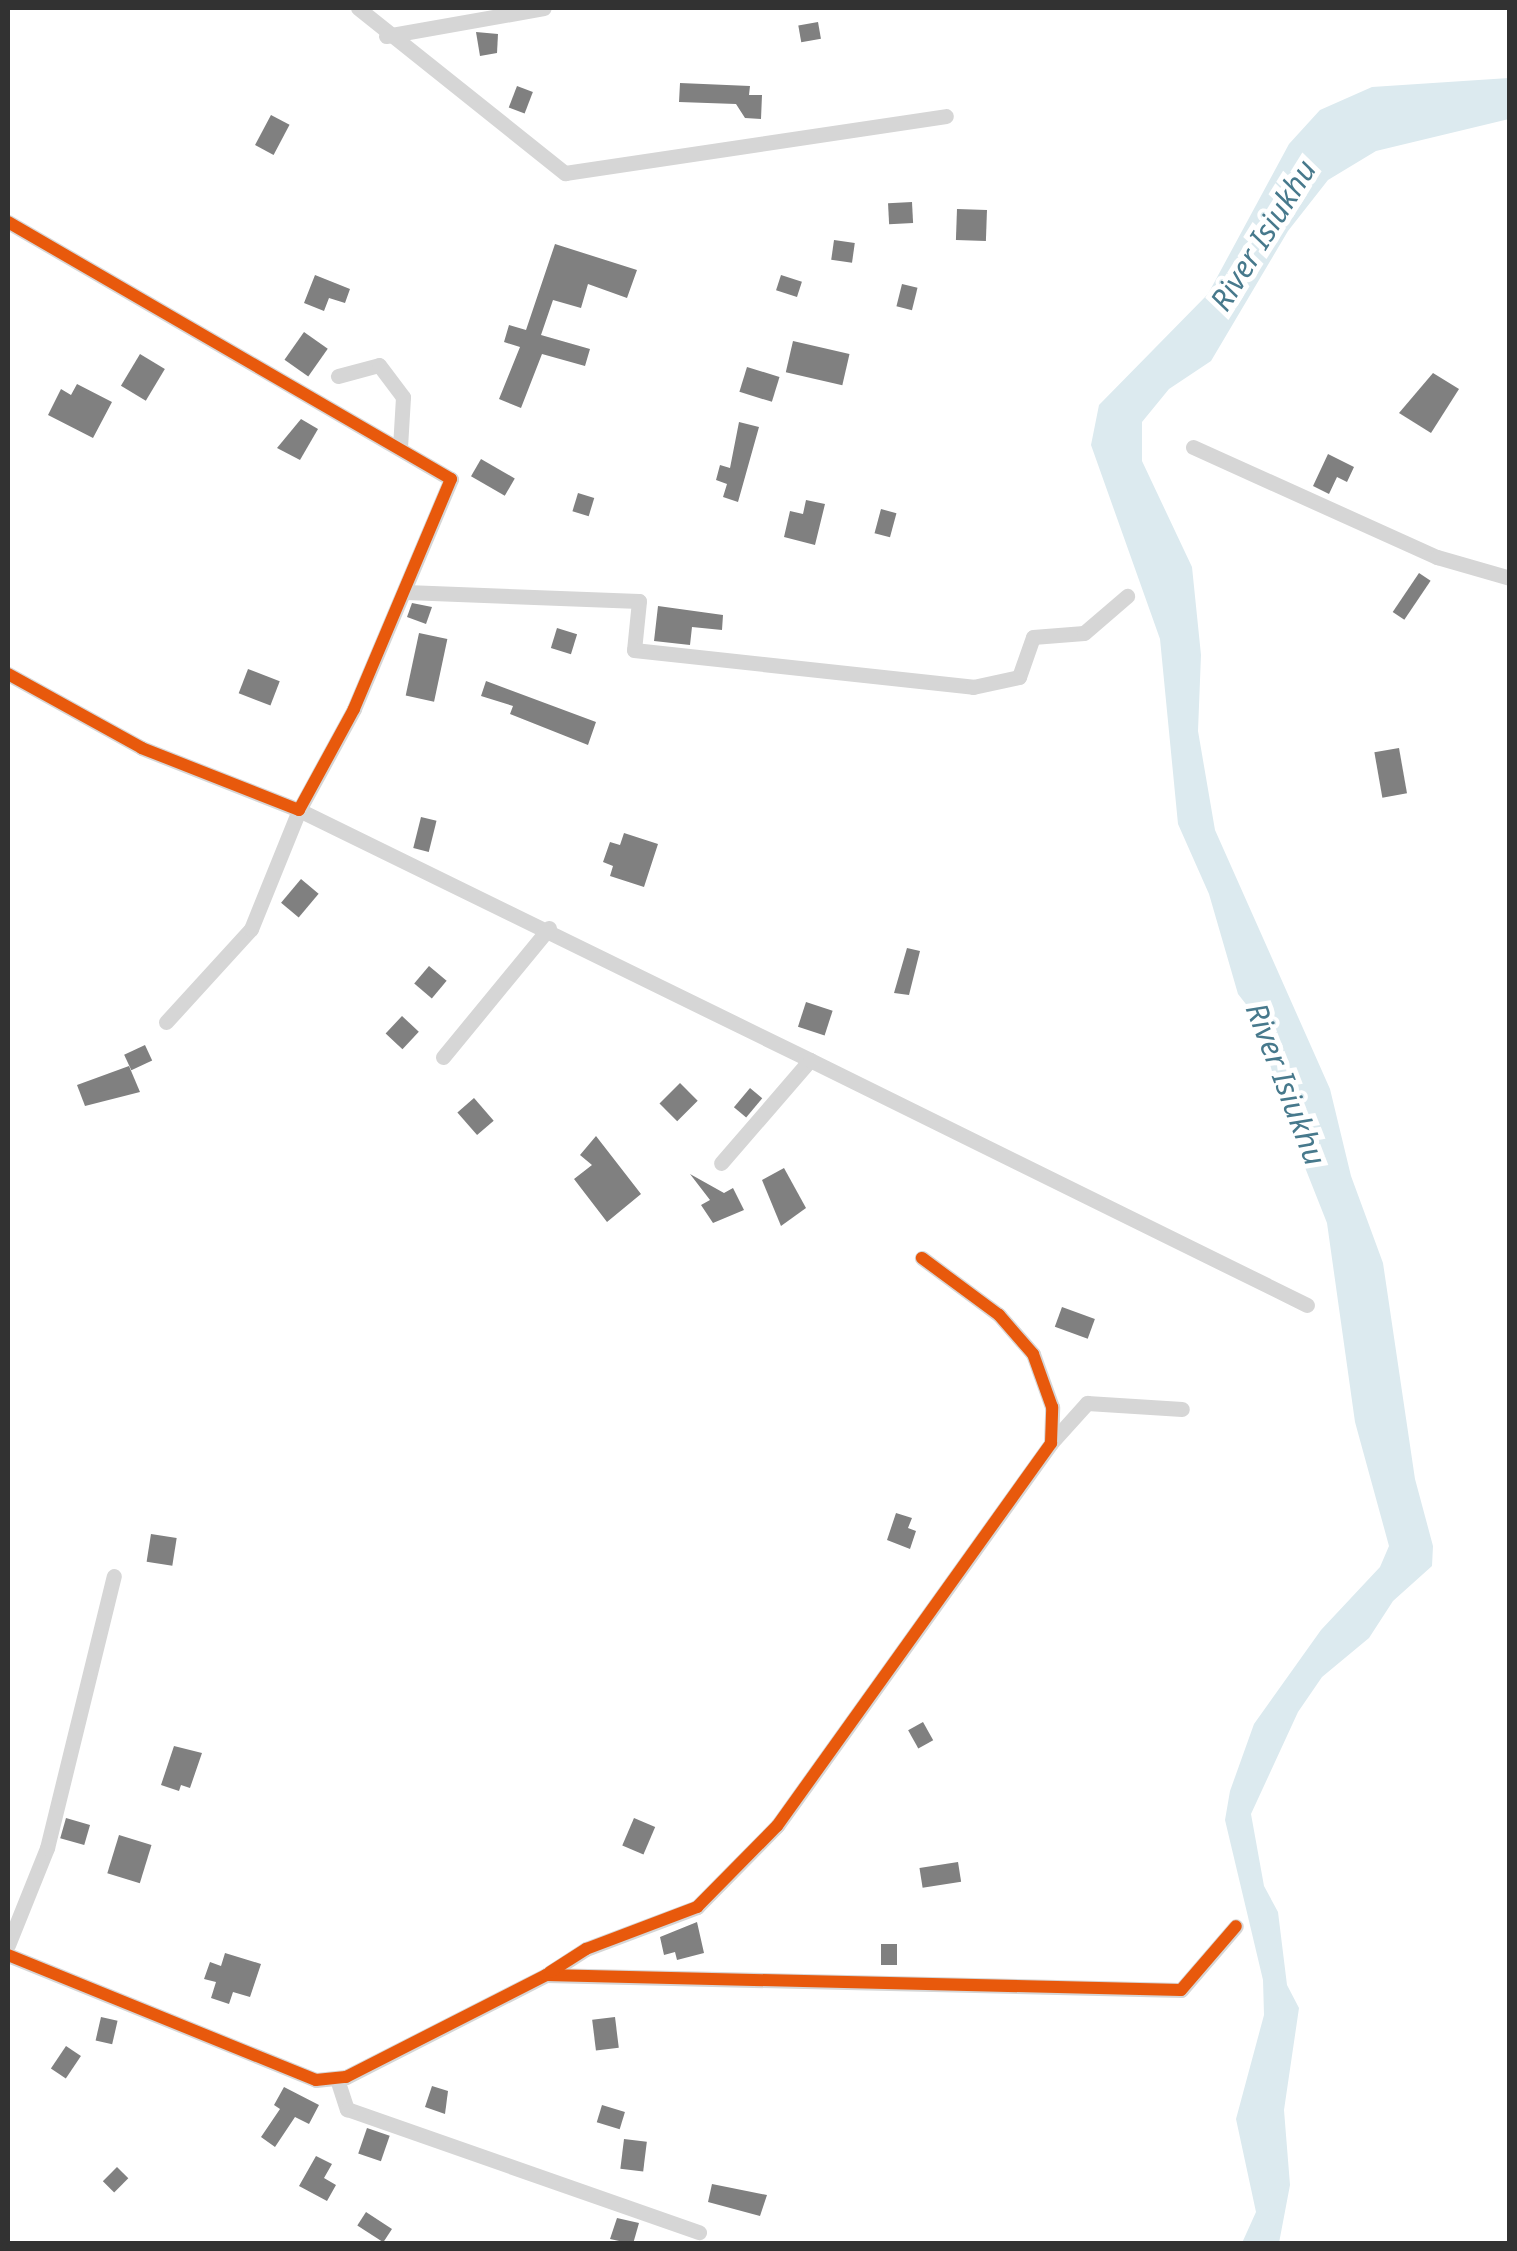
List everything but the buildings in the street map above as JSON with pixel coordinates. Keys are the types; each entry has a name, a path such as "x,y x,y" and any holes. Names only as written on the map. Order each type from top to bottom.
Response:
{"street":[{"path":"358,8 386,36 565,172 946,116"},
{"path":"386,36 544,8"},
{"path":"8,222 450,479 406,592 299,810 251,929 166,1022"},
{"path":"338,376 378,365 403,397 400,448"},
{"path":"1193,447 1437,557 1510,578"},
{"path":"406,592 639,601 634,650 973,687 1018,677 1033,637 1084,632 1127,596"},
{"path":"8,674 142,748 299,810 550,928 1307,1305"},
{"path":"444,1057 550,928"},
{"path":"721,1163 810,1060"},
{"path":"922,1258 999,1315 1033,1354 1052,1407 1051,1443"},
{"path":"8,1954 316,2080 337,2079 546,1975 586,1948 697,1907 777,1826 1051,1443 1088,1403 1182,1408"},
{"path":"8,1946 47,1848 114,1576"},
{"path":"546,1975 1181,1990 1236,1926"},
{"path":"337,2079 347,2109 699,2232"}],"water":[{"name":"River Isiukhu","path":"1509,78 1509,119 1376,151 1328,180 1288,231 1211,361 1169,389 1142,422 1142,461 1192,567 1201,655 1198,731 1215,830 1330,1089 1351,1176 1383,1263 1415,1479 1433,1546 1432,1566 1393,1601 1369,1638 1322,1677 1298,1712 1251,1814 1264,1886 1278,1912 1287,1985 1299,2008 1284,2110 1290,2185 1279,2243 1242,2243 1256,2212 1236,2119 1264,2015 1263,1980 1225,1820 1230,1791 1254,1724 1321,1630 1380,1567 1389,1546 1355,1422 1327,1223 1287,1122 1256,1017 1238,994 1209,894 1178,824 1160,639 1091,445 1099,405 1208,294 1289,144 1320,110 1372,87"}],"cycle path":[{"path":"8,222 451,479 354,709 299,810 142,748 8,674"},
{"path":"550,1972 586,1949 697,1907 777,1826 1051,1443 1052,1407 1033,1354 999,1315 922,1258"},
{"path":"8,1955 316,2080 346,2077 546,1975 1181,1990 1236,1926"}]}
